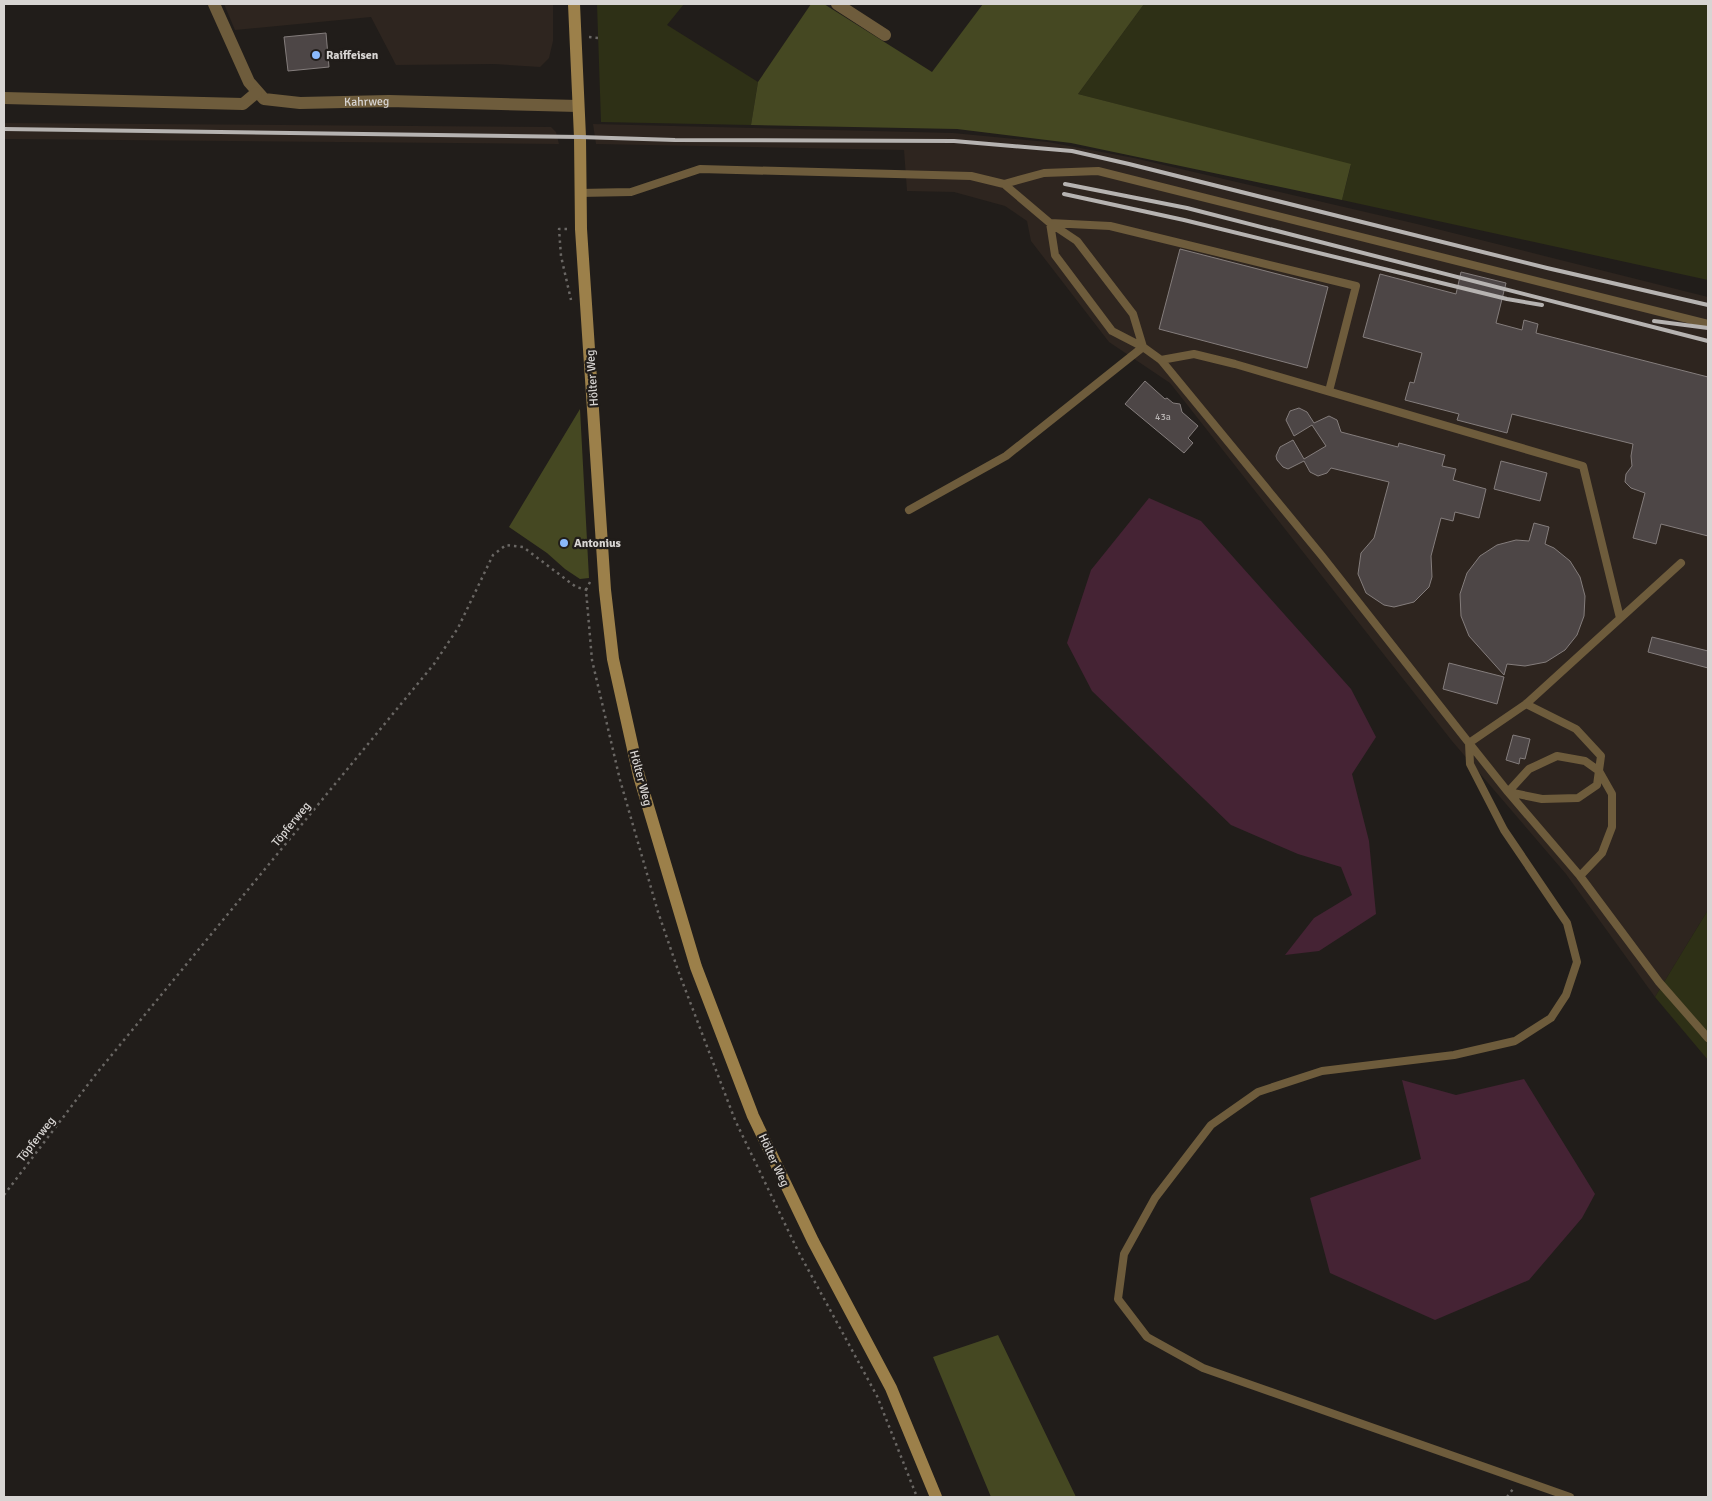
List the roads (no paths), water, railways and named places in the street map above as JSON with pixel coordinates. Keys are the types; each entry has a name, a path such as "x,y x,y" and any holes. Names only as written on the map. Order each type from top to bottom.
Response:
{"main road":[{"name":"Hölter Weg","path":"574,4 579,193 605,590 612,659 639,776 696,967 753,1116 813,1241 892,1388 936,1497"}],"street":[{"path":"4,98 243,104 256,93 242,68 214,4"},
{"path":"836,4 885,35"},
{"name":"Kahrweg","path":"256,93 264,99 285,102 388,101 578,106"}],"lane":[{"path":"579,193 631,192 700,169 971,176 1004,184 1050,223 1077,241 1133,314 1143,347"},
{"path":"1004,184 1044,173 1098,171 1708,324"},
{"path":"1050,223 1055,255 1112,331 1143,347 1160,360 1322,556 1508,792 1580,876 1659,982 1708,1038"},
{"path":"1050,223 1110,226 1356,286 1329,391"},
{"path":"909,510 1006,456 1143,347"},
{"path":"1160,360 1194,354 1329,391 1583,466 1620,618"},
{"path":"1469,743 1526,704 1681,563"},
{"path":"1508,792 1542,799 1578,798 1597,785 1601,756 1576,729 1526,704"},
{"path":"1469,743 1470,764 1504,830 1567,923 1577,962 1566,995 1551,1018 1515,1041 1454,1054 1322,1071 1258,1092 1211,1125 1155,1198 1124,1254 1118,1299 1148,1337 1203,1368 1570,1497"},
{"path":"1508,792 1529,769 1557,756 1584,761 1599,770 1612,794 1612,827 1602,853 1580,876"}],"railway":[{"path":"4,129 675,140 954,141 1072,151 1547,268 1708,305"},
{"path":"1065,184 1187,208 1708,341"},
{"path":"1064,194 1184,220 1507,299 1542,305"},
{"path":"1654,321 1708,328"}],"place":[{"name":"Raiffeisen","path":"316,55"},
{"name":"Antonius","path":"564,543"}]}
